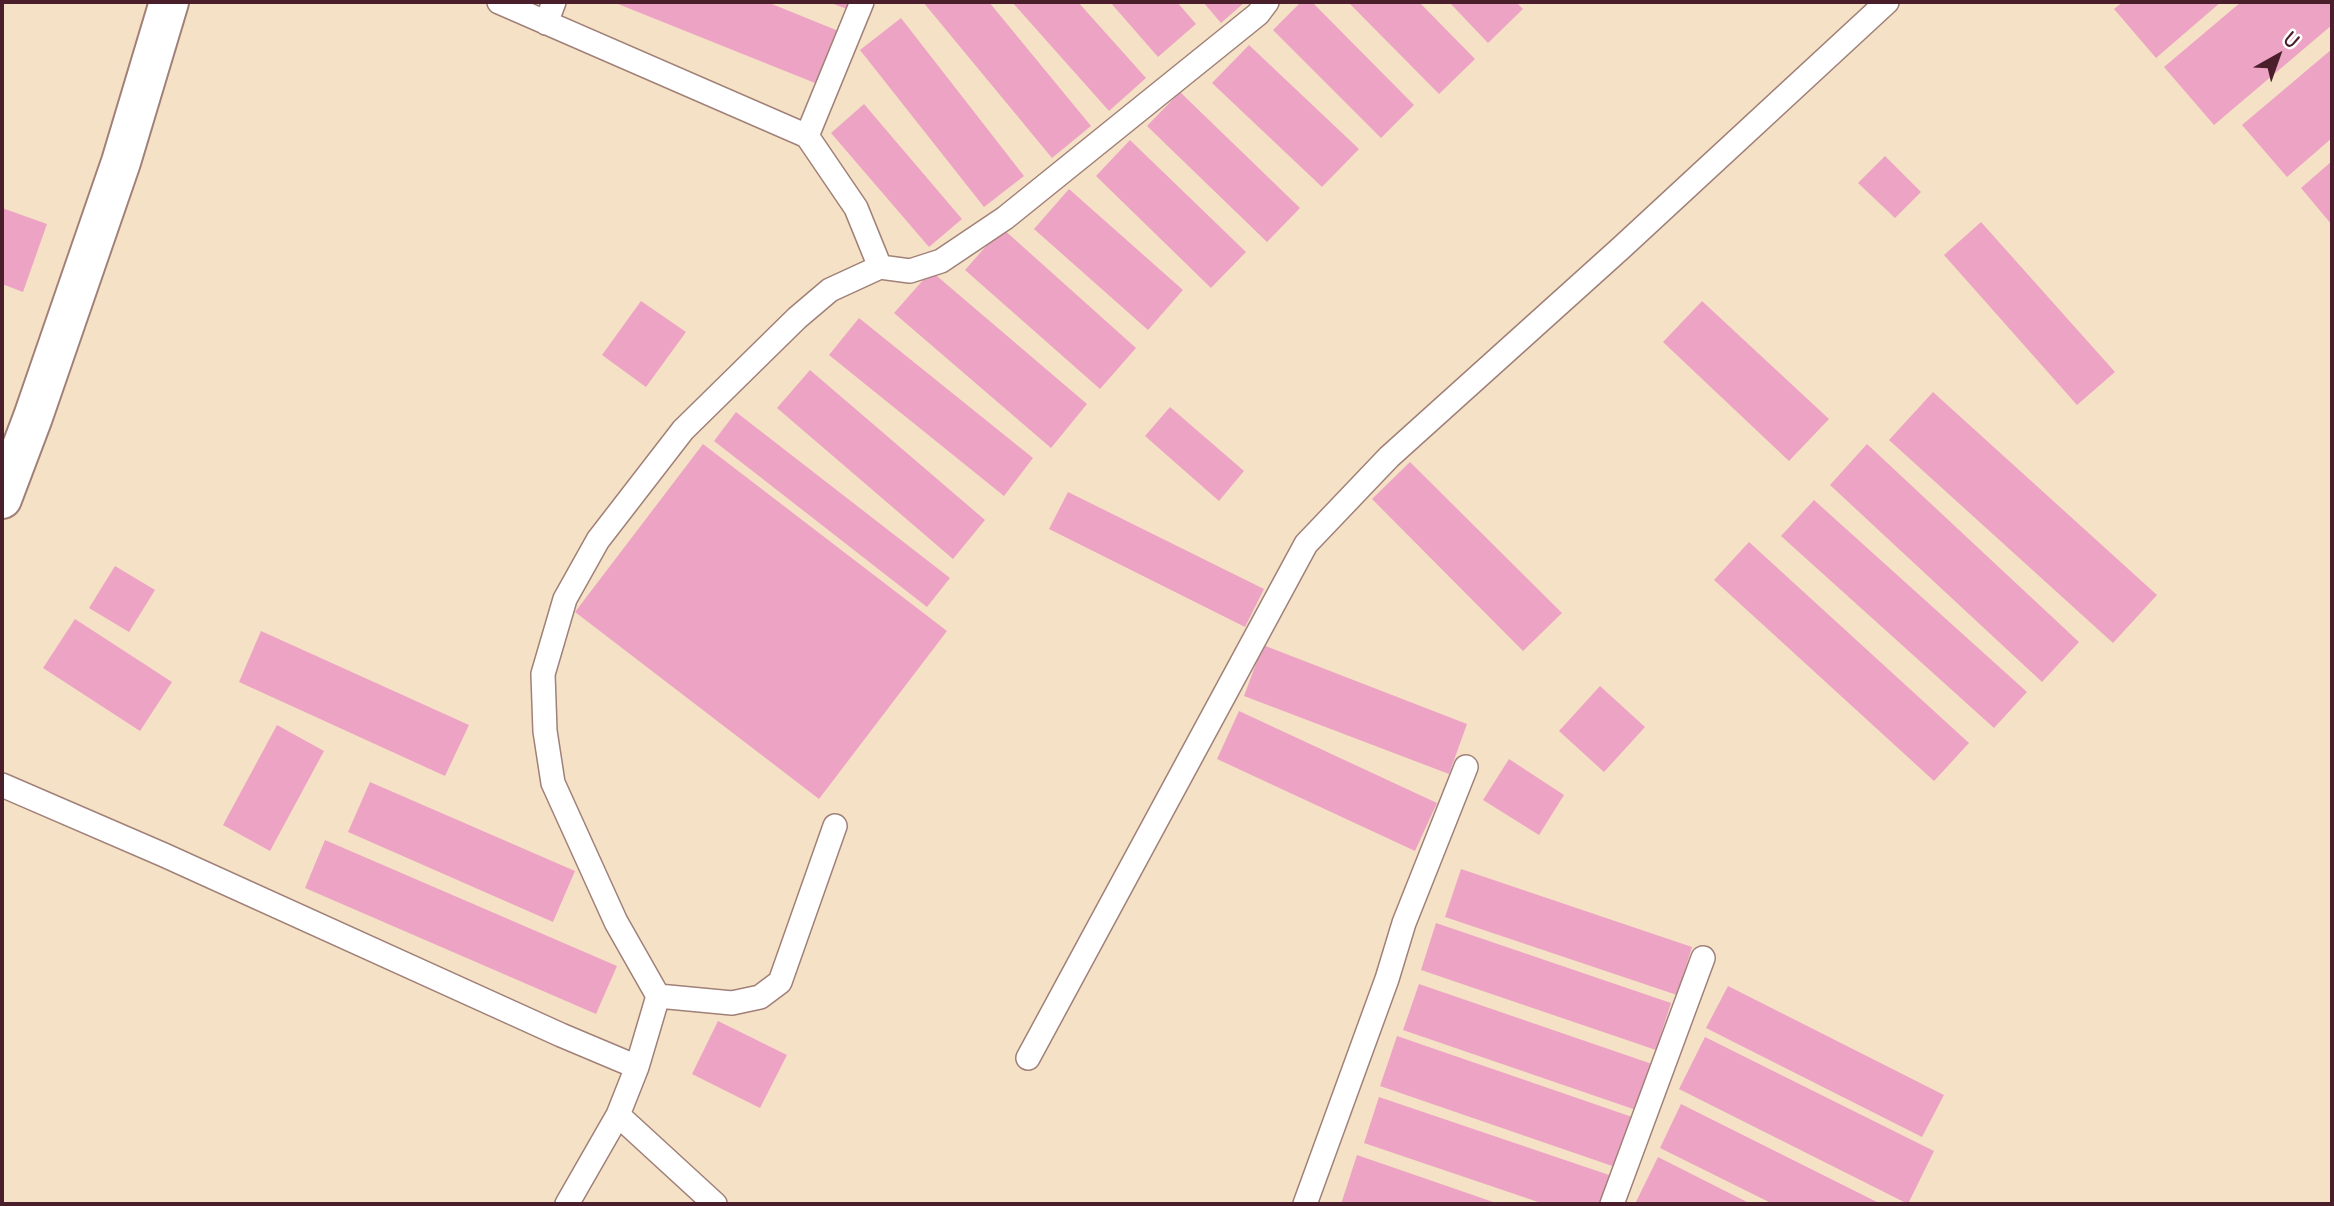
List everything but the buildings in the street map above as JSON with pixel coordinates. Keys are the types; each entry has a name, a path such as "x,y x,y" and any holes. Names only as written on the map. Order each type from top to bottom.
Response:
{"street":[{"path":"2,499 121,162 169,2"}],"lane":[{"path":"499,2 550,12 807,136 856,208 880,267"},
{"path":"807,136 862,2"},
{"path":"566,1204 618,1115 637,1067 658,996 616,922 553,783 545,731 543,674 565,598 598,540 683,430 797,318 830,290 880,267 910,271 942,261 1005,218 1258,14 1267,2"},
{"path":"1028,1058 1306,544 1389,457 1621,248 1887,2"},
{"path":"1305,1204 1383,992 1404,923 1466,766"},
{"path":"2,785 637,1067"},
{"path":"658,996 732,1003 760,997 780,982 835,826"},
{"path":"1612,1204 1703,958"},
{"path":"618,1115 715,1204"}]}
